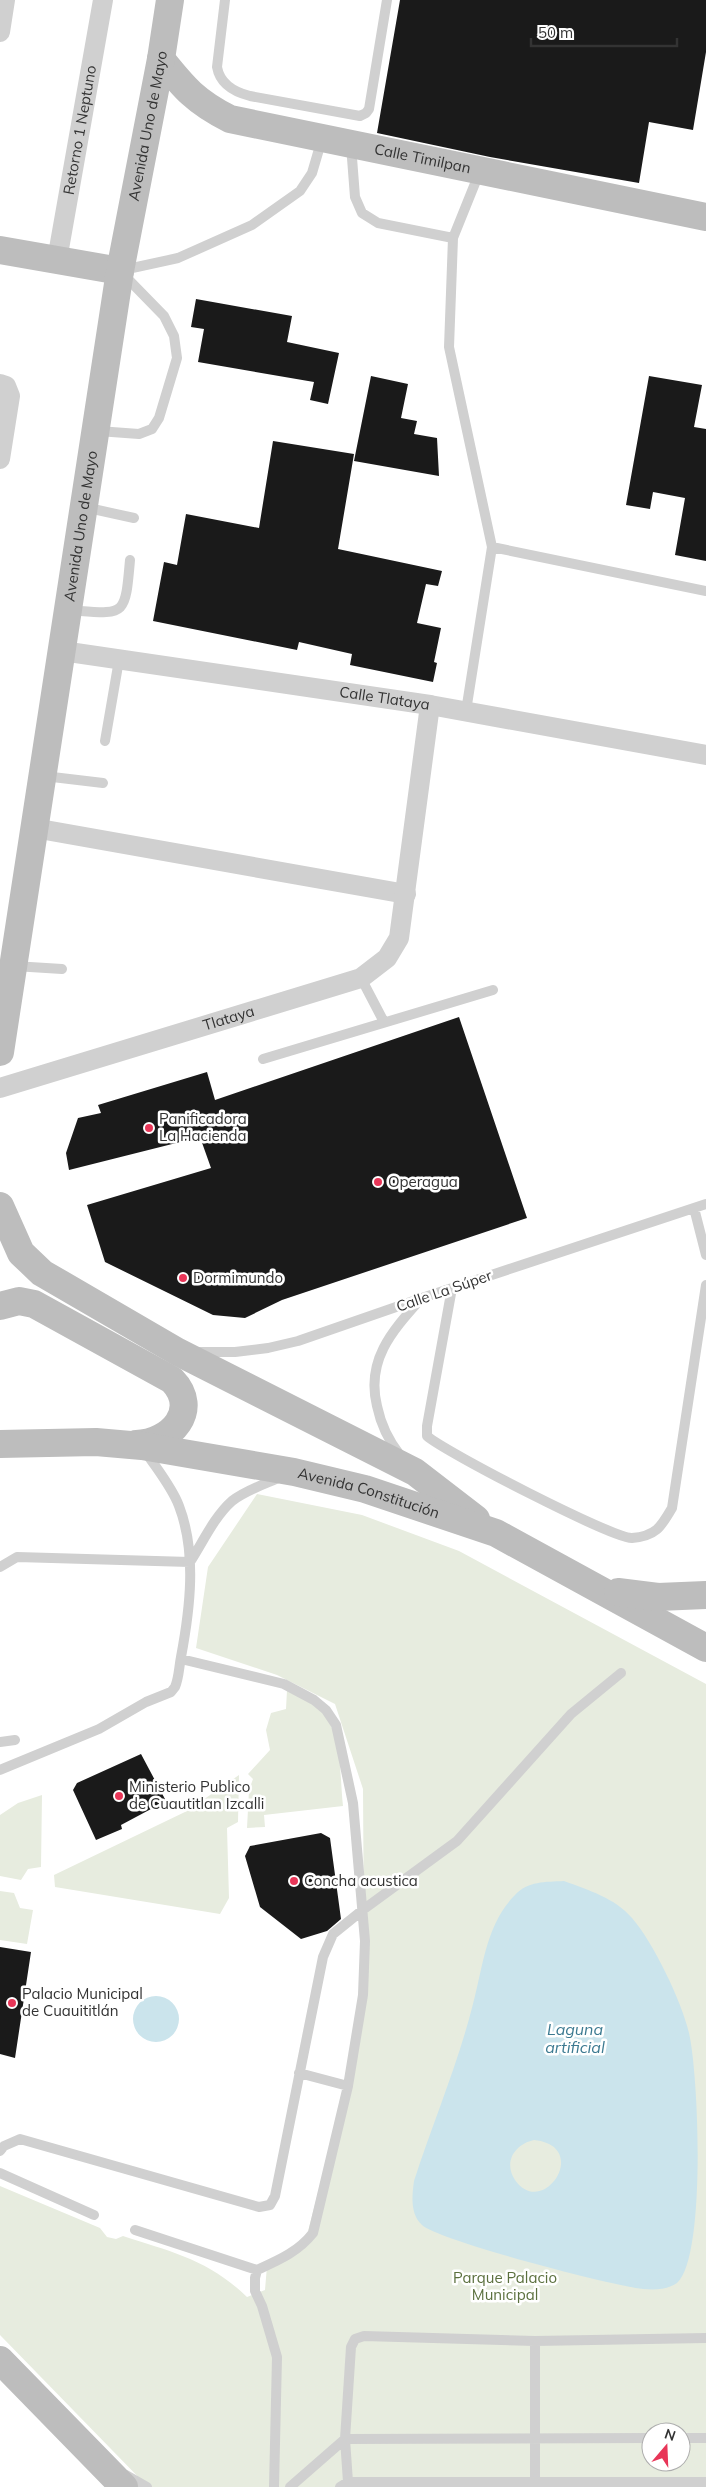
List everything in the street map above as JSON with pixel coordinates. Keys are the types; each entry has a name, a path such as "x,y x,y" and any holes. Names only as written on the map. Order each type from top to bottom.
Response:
{"main road":[{"name":"Avenida Uno de Mayo","path":"0,1052 7,964 43,775 120,271 161,59 170,0"},
{"name":"Calle Timilpan","path":"161,59 188,92 230,119 706,217"},
{"path":"0,250 120,271"},
{"path":"0,1206 21,1253 42,1273 178,1352 416,1472 496,1533"},
{"path":"0,1306 19,1302 34,1304 172,1380 177,1385 184,1405 178,1424 156,1439 135,1445"},
{"name":"Avenida Constitución","path":"11,1444 96,1442 135,1445 294,1472 365,1489 496,1533 706,1648"},
{"path":"603,1590 658,1597 706,1595"},
{"path":"2,2364 124,2487"}],"street":[{"path":"0,32 5,0"},
{"name":"Retorno 1 Neptuno","path":"57,260 103,0"},
{"path":"0,384 6,386 10,396 0,460"},
{"name":"Calle Tlataya","path":"62,651 430,704 706,755"},
{"name":"Tlataya","path":"0,1088 361,978 387,958 399,938 430,704"},
{"path":"34,828 406,894"}],"lane":[{"path":"225,0 219,44 219,76 237,92 360,116 366,114 369,109 387,0"},
{"path":"120,271 178,258 252,225 300,191 312,173 322,138"},
{"path":"351,144 355,197 362,213 378,223 453,238"},
{"path":"466,711 492,547 449,347 453,238 480,170"},
{"path":"95,430 138,434 152,429 158,418 177,358 174,336 164,316 120,271"},
{"path":"83,507 134,518"},
{"path":"492,547 706,592"},
{"path":"67,610 112,613 122,607 127,596 130,560"},
{"path":"106,742 119,660"},
{"path":"43,775 103,783"},
{"path":"7,964 62,968"},
{"path":"361,978 384,1022"},
{"path":"263,1059 493,990"},
{"name":"Calle La Súper","path":"178,1352 235,1352 268,1348 298,1341 706,1204"},
{"path":"694,1208 706,1255"},
{"path":"452,1288 427,1426 427,1436 476,1466 583,1518 630,1538 649,1535 660,1528 672,1508 706,1285"},
{"path":"416,1472 384,1432 374,1393 374,1371 380,1354 398,1326 422,1298"},
{"path":"0,1770 99,1728 146,1702 171,1692 177,1682 190,1596 190,1562 185,1524 178,1504 135,1445"},
{"path":"190,1562 217,1519 232,1501 250,1490 294,1472"},
{"path":"0,1567 17,1557 190,1562"},
{"path":"135,2230 257,2270 287,2256 303,2245 313,2233 348,2086 364,1995 364,1909 353,1803 336,1725 326,1710 314,1700 284,1684 181,1659"},
{"path":"0,2151 4,2146 20,2139 250,2204 264,2206 270,2204 275,2196 327,1944 333,1934 457,1841 571,1714 621,1673"},
{"path":"0,1742 15,1740"},
{"path":"299,2074 348,2086"},
{"path":"0,2173 94,2215"},
{"path":"257,2270 254,2278 256,2291 277,2357 274,2487"},
{"path":"706,2338 535,2341 364,2336 355,2339 351,2347 344,2485 535,2482 620,2485 706,2482"},
{"path":"535,2341 535,2482"},
{"path":"290,2487 345,2439 641,2438"},
{"path":"691,2438 706,2438"},
{"path":"89,2452 147,2487"}],"green space":[{"name":"Parque Palacio Municipal","path":"257,1494 362,1515 459,1551 706,1684 706,2487 148,2487 0,2335 0,2186 100,2228 107,2237 116,2239 123,2236 189,2259 218,2274 247,2297 265,2290 267,2266 306,2239 356,2046 364,1942 363,1789 335,1704 277,1675 196,1648 208,1567"},
{"path":"287,1690 312,1701 330,1723 338,1750 343,1806 264,1815 265,1827 247,1828 249,1790 253,1779 248,1774 270,1750 266,1730 271,1713 286,1709"},
{"path":"239,1775 238,1822 227,1828 229,1898 220,1914 55,1887 54,1875 187,1811"},
{"path":"42,1795 41,1867 28,1869 21,1880 0,1876 0,1815 18,1803"},
{"path":"0,1891 14,1893 20,1908 33,1910 27,1944 0,1940"}],"water":[{"name":"Laguna artificial","path":"564,1881 601,1895 618,1905 632,1918 649,1942 666,1973 680,2005 689,2033 693,2055 698,2165 693,2240 686,2267 677,2283 665,2288 647,2289 626,2286 565,2272 492,2251 435,2232 422,2225 415,2216 412,2199 414,2181 460,2049 492,1932 505,1906 520,1890 537,1883","holes":["534,2140 551,2145 559,2154 561,2166 557,2177 549,2187 538,2191 526,2190 515,2180 512,2173 510,2167 513,2155 521,2145"]},
{"path":"156,1996 169,2000 175,2006 179,2019 175,2032 169,2038 156,2042 143,2038 137,2032 133,2019 137,2006 143,2000"}],"building":[{"path":"400,0 706,0 706,52 693,130 649,122 639,183 490,157 377,133"},
{"path":"196,299 292,316 287,342 339,353 328,404 310,400 314,382 198,362 204,329 191,327"},
{"path":"371,376 408,384 401,418 417,421 414,434 437,438 439,476 354,461"},
{"path":"649,376 702,385 694,427 706,429 706,561 675,555 685,498 653,492 650,509 626,505"},
{"path":"273,441 354,454 338,549 442,571 438,586 426,584 417,623 441,628 434,662 437,663 433,682 350,665 352,654 299,642 297,650 153,621 164,562 177,565 186,514 259,528"},
{"name":"Operagua","path":"459,1017 527,1218 282,1300 245,1318 213,1315 105,1262 87,1205 211,1168 200,1137 69,1170 66,1153 78,1118 101,1113 98,1105 207,1072 215,1100"},
{"name":"Ministerio Publico de Cuautitlan Izcalli","path":"141,1754 166,1801 121,1825 122,1829 96,1840 73,1790 77,1783"},
{"name":"Concha acustica","path":"321,1833 330,1838 341,1919 327,1931 301,1939 260,1907 245,1856 250,1846"},
{"name":"Palacio Municipal de Cuauititlán","path":"0,1947 31,1952 15,2058 0,2054"}],"place":[{"name":"Panificadora La Hacienda","path":"149,1128"},
{"name":"Operagua","path":"378,1182"},
{"name":"Dormimundo","path":"183,1278"},
{"name":"Ministerio Publico de Cuautitlan Izcalli","path":"119,1796"},
{"name":"Concha acustica","path":"294,1881"},
{"name":"Palacio Municipal de Cuauititlán","path":"12,2003"}]}
